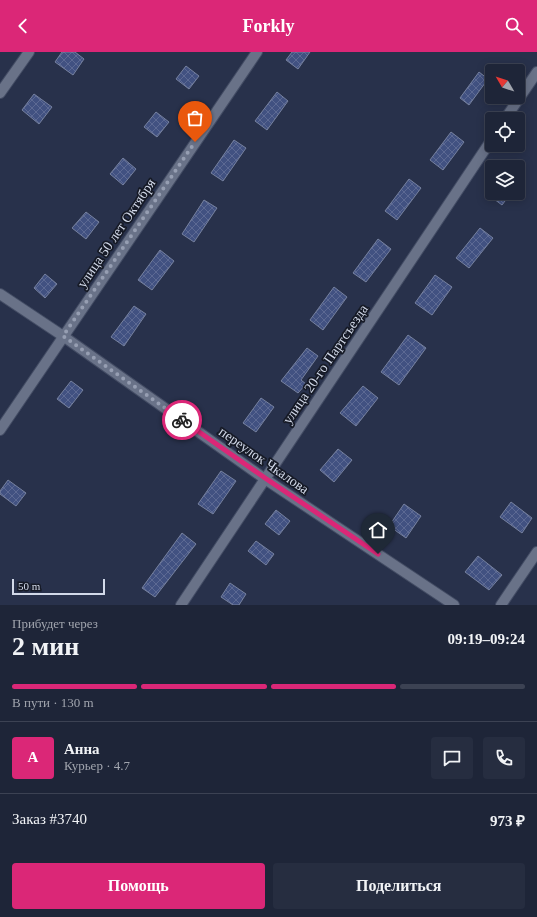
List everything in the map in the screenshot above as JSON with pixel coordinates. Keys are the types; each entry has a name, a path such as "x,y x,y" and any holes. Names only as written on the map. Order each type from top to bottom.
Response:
{"street":[{"path":"0,93 29,52"},
{"name":"улица 50 лет Октября","path":"0,430 257,52"},
{"path":"511,112 537,72"},
{"name":"улица 20-го Партсъезда","path":"181,605 485,149"},
{"name":"переулок Чкалова","path":"0,294 63,336 265,478 454,605"},
{"path":"501,605 537,552"}],"building":[{"path":"62,52 75,52 84,59 73,75 55,62"},
{"path":"292,52 310,52 298,69 286,60"},
{"path":"186,66 199,76 189,89 176,79"},
{"path":"479,72 485,77 485,83 469,105 460,98"},
{"path":"277,92 288,101 267,130 255,121"},
{"path":"34,94 52,107 39,124 22,110"},
{"path":"156,112 169,122 157,137 144,127"},
{"path":"451,132 464,142 443,170 430,160"},
{"path":"234,140 246,148 223,181 211,173"},
{"path":"123,158 136,169 123,185 110,174"},
{"path":"409,179 421,188 397,220 385,211"},
{"path":"204,200 217,208 194,242 182,234"},
{"path":"495,200 506,200 502,205"},
{"path":"86,212 99,222 86,239 72,228"},
{"path":"480,228 493,238 469,268 456,258"},
{"path":"378,239 391,249 366,282 353,273"},
{"path":"160,250 174,261 152,290 138,280"},
{"path":"45,274 57,284 45,298 34,288"},
{"path":"435,275 452,287 432,315 415,303"},
{"path":"334,287 347,297 323,330 310,320"},
{"path":"134,306 146,314 124,346 111,337"},
{"path":"408,335 426,348 399,385 381,372"},
{"path":"307,348 318,356 301,380 306,384 298,393 281,381"},
{"path":"71,381 83,390 69,408 57,399"},
{"path":"363,386 378,398 356,426 340,413"},
{"path":"261,398 274,407 256,432 243,423"},
{"path":"338,449 352,460 334,482 320,470"},
{"path":"221,471 236,481 213,514 198,504"},
{"path":"8,480 26,493 16,506 0,494 0,491"},
{"path":"511,502 532,518 522,533 500,517"},
{"path":"404,504 421,516 406,538 389,526"},
{"path":"276,510 290,521 279,535 265,524"},
{"path":"182,533 196,544 155,597 142,588"},
{"path":"256,541 274,554 266,565 248,551"},
{"path":"478,556 502,575 489,590 465,572"},
{"path":"230,583 246,594 239,605 233,605 221,597"}],"way so far":[{"path":"182,420 63,336 195,142"}],"route":[{"path":"182,420 378,554"}]}
